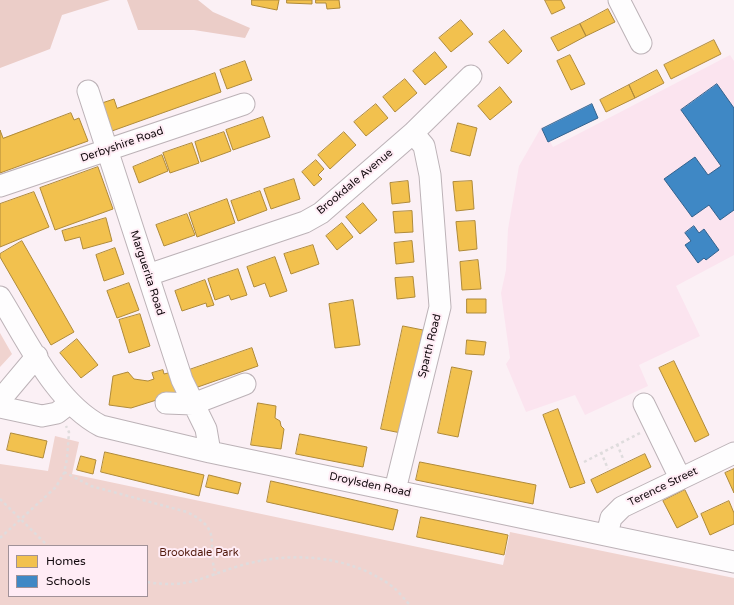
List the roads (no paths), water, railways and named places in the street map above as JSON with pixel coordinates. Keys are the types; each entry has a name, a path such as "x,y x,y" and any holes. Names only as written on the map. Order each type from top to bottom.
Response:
{"street":[{"path":"619,0 641,43"},
{"name":"Brookdale Avenue","path":"148,275 305,222 321,213 413,133 472,76"},
{"name":"Marguerita Road","path":"88,91 182,380 206,429 210,452"},
{"name":"Derbyshire Road","path":"0,186 244,104"},
{"name":"Sparth Road","path":"395,490 440,307 430,175 424,146 413,133"},
{"name":"Droylsden Road","path":"0,297 56,386 63,408 102,426 210,452 734,562"},
{"path":"0,400 37,356"},
{"path":"166,403 193,404 245,384"},
{"path":"644,404 680,478"},
{"path":"0,407 42,416 63,408"},
{"name":"Terence Street","path":"607,535 611,518 622,507 734,453"}],"park label":[{"name":"Brookdale Park","path":"199,553"}]}
